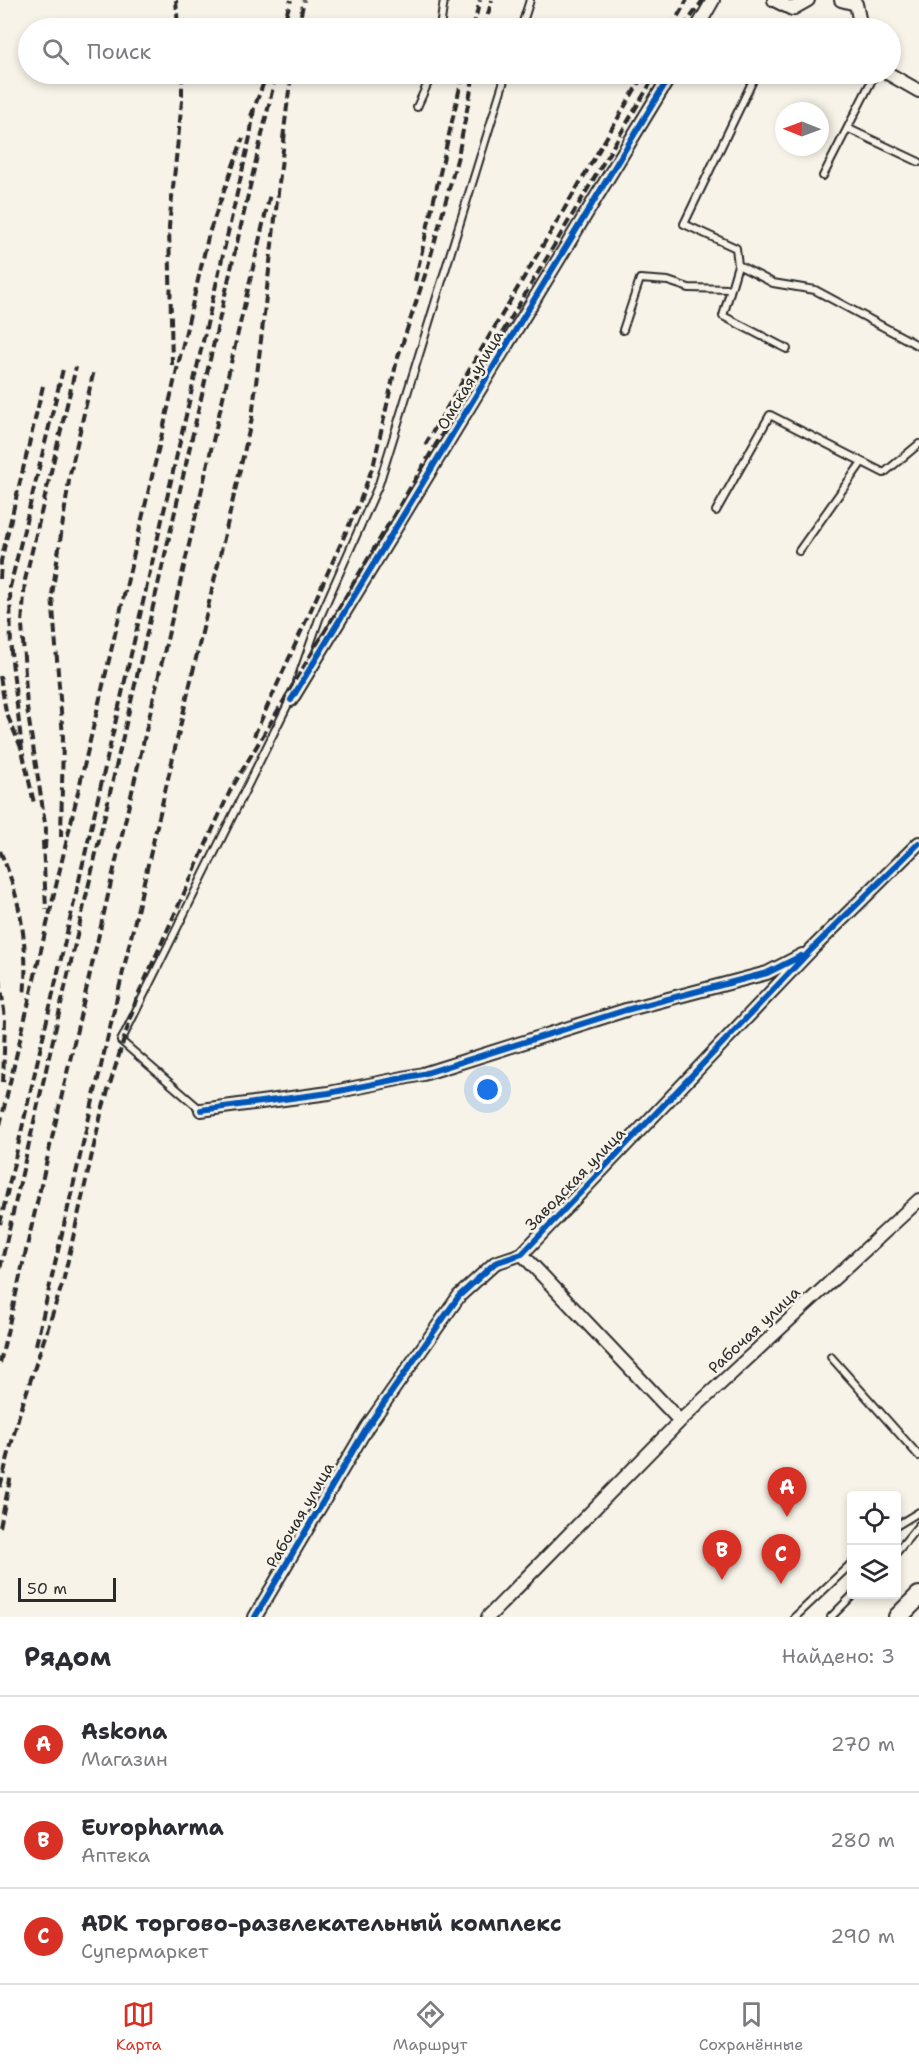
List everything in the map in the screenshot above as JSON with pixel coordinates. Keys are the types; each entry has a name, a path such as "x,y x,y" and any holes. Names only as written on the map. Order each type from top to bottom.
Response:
{"main road":[{"path":"898,1617 919,1596"}],"street":[{"path":"703,18 713,0"},
{"path":"774,0 796,5 808,0"},
{"path":"841,0 856,4 859,18"},
{"path":"901,80 919,91"},
{"name":"Омская улица","path":"291,700 665,84"},
{"name":"Заводская улица","path":"367,1427 459,1296 495,1263 522,1254 812,950 919,843"},
{"name":"Заводская улица","path":"201,1110 329,1093 423,1074 626,1010 767,973 812,950"},
{"name":"Рабочая улица","path":"488,1617 680,1421 919,1200"},
{"path":"522,1254 680,1421"},
{"name":"Рабочая улица","path":"255,1617 291,1560 367,1427"}],"lane":[{"path":"441,18 444,0"},
{"path":"524,18 530,0"},
{"path":"417,107 427,84"},
{"path":"201,1110 121,1041 291,700 319,619 379,484 503,84"},
{"path":"751,84 684,224 736,248 738,265 723,316 787,349"},
{"path":"824,176 870,84"},
{"path":"849,129 919,162"},
{"path":"738,265 773,283 815,291 919,346"},
{"path":"623,330 640,279 668,281 689,288 730,289"},
{"path":"716,511 770,415 884,473 919,444"},
{"path":"799,550 862,462"},
{"path":"831,1357 919,1456"},
{"path":"901,1523 919,1512"},
{"path":"901,1548 919,1525"},
{"path":"795,1617 847,1568"},
{"path":"831,1617 849,1599"}],"railway":[{"path":"176,0 177,18"},
{"path":"285,18 291,0"},
{"path":"300,18 304,0"},
{"path":"476,18 480,0"},
{"path":"487,18 492,0"},
{"path":"677,18 687,0"},
{"path":"690,18 703,0"},
{"path":"172,365 169,226 182,84"},
{"path":"251,116 263,84"},
{"path":"0,1269 274,84"},
{"path":"283,139 290,84"},
{"path":"415,281 461,84"},
{"path":"254,736 360,501 374,463 397,360 428,266 458,156 472,84"},
{"path":"425,445 638,84"},
{"path":"21,1409 63,1282 102,1110 136,1000 230,791 650,84"},
{"path":"0,1224 250,137 254,108"},
{"path":"36,1345 252,418 285,132"},
{"path":"0,1125 209,233 243,138"},
{"path":"0,1363 270,194"},
{"path":"45,849 46,829 27,708 22,624 25,580 76,367"},
{"path":"22,750 11,652 10,587 63,369"},
{"path":"61,837 63,737 52,595 70,474 94,370"},
{"path":"0,579 1,561 43,386"},
{"path":"0,676 6,712 22,750 34,803"},
{"path":"43,841 46,910"},
{"path":"0,851 18,903 24,940 24,996"},
{"path":"0,979 5,1019 3,1085"},
{"path":"0,1487 23,1400"},
{"path":"0,1527 11,1475"}],"cycle path":[{"path":"291,700 665,84"},
{"path":"255,1617 367,1427 459,1296 495,1263 522,1254 811,950 919,843"},
{"path":"201,1110 329,1093 423,1074 626,1010 767,973 801,956"}],"place":[{"name":"Askona","path":"787,1517"},
{"name":"Europharma","path":"722,1580"},
{"name":"ADK торгово-развлекательный комплекс","path":"781,1584"}]}
